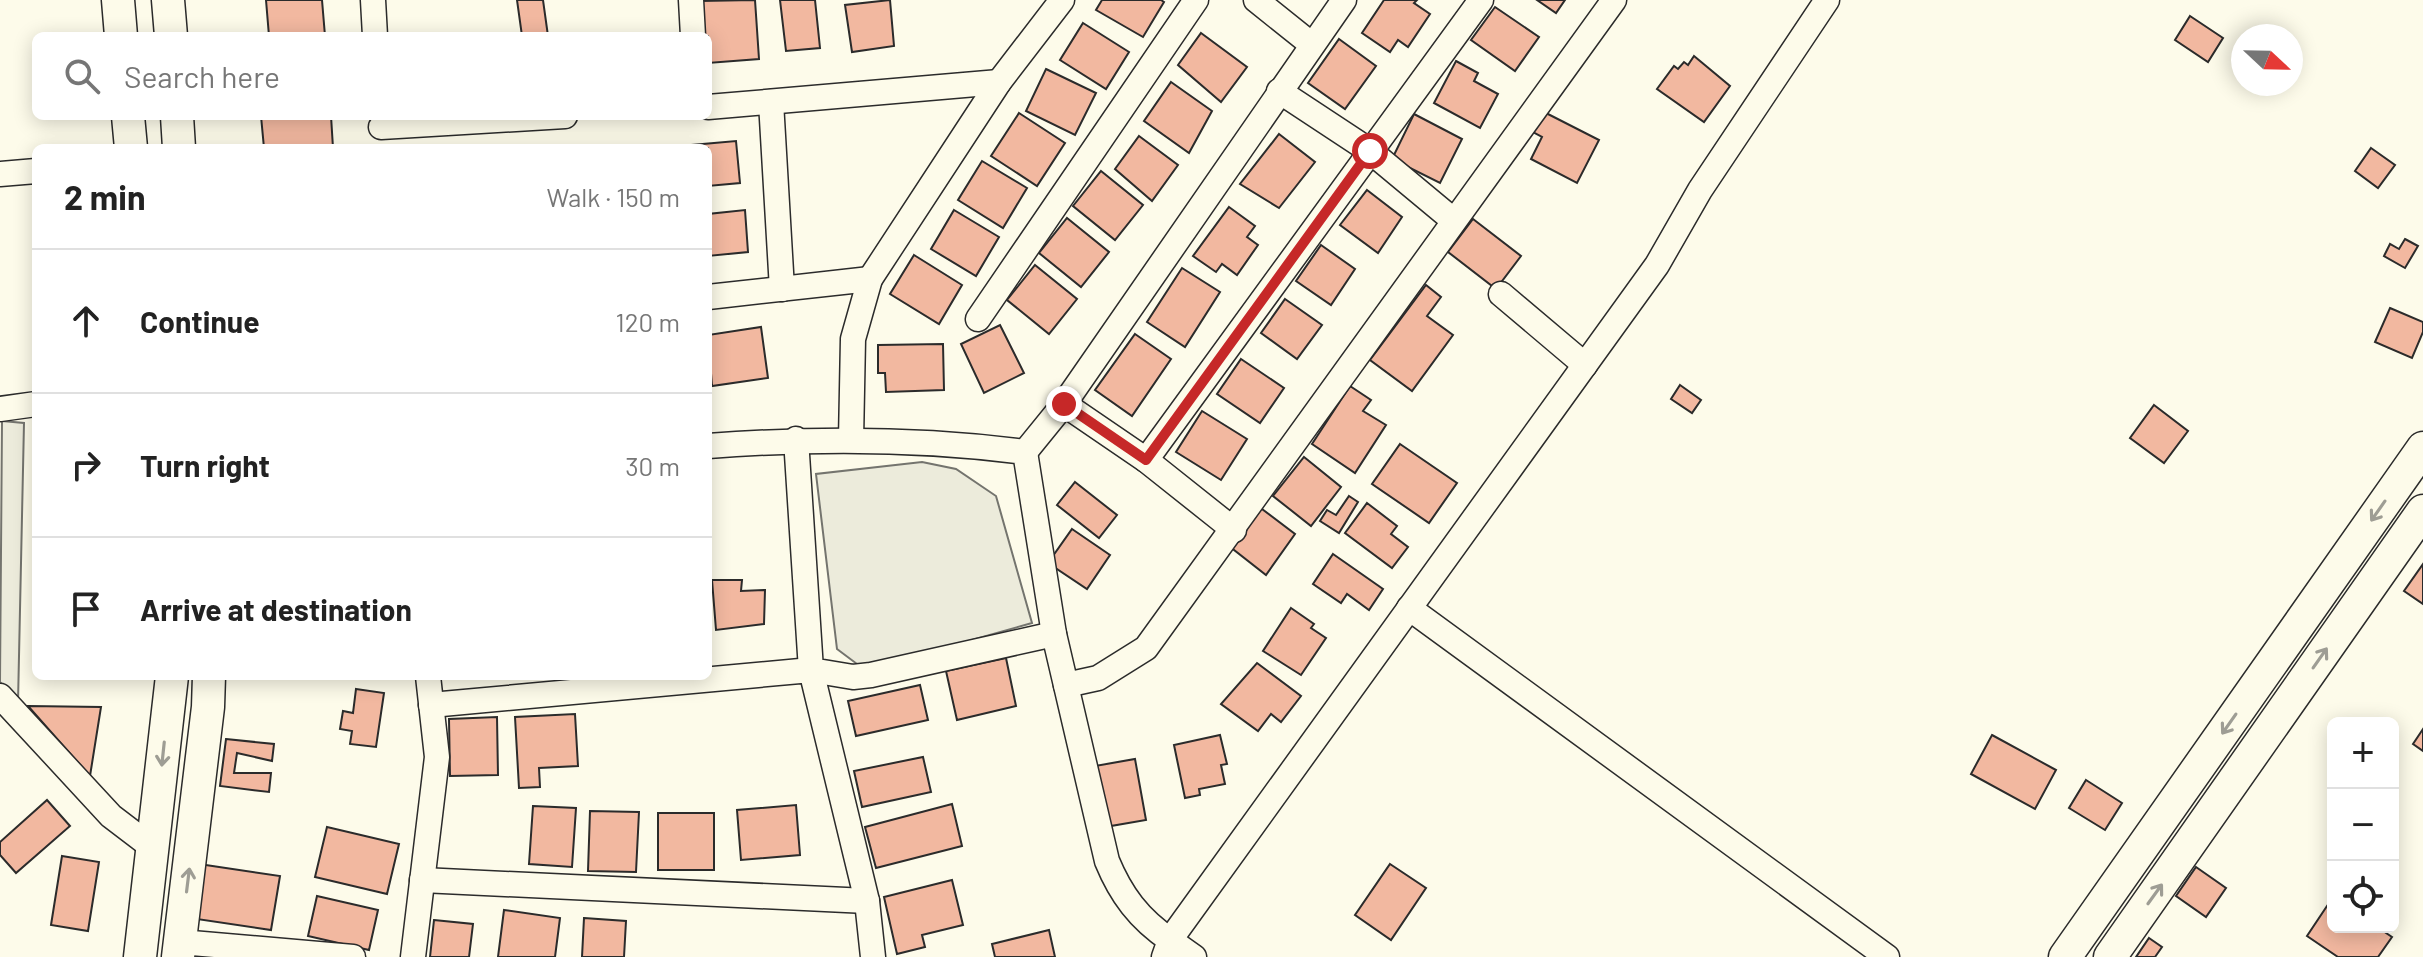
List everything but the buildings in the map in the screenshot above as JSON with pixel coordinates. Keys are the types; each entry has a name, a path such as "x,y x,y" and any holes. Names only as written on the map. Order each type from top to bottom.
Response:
{"main road":[{"path":"118,0 121,32"},
{"path":"168,0 171,32"},
{"path":"128,120 131,144"},
{"path":"177,120 179,144"},
{"path":"2065,957 2423,448"},
{"path":"2110,957 2423,511"},
{"path":"140,957 172,680"},
{"path":"179,950 209,680"}],"street":[{"path":"373,0 375,32"},
{"path":"691,0 693,32"},
{"path":"851,440 853,339 870,279 999,82 1062,0"},
{"path":"978,319 1196,0"},
{"path":"1256,0 1311,44"},
{"path":"1194,957 1167,949 1118,888 1107,861 1054,634 1025,452 1064,404 1344,0"},
{"path":"1146,460 1481,0"},
{"path":"1066,685 1098,678 1146,648 1614,0"},
{"path":"1167,949 1657,265 1700,190 1819,3"},
{"path":"712,107 999,82"},
{"path":"1279,91 1370,151 1453,220"},
{"path":"771,102 782,289"},
{"path":"381,130 512,120"},
{"path":"0,174 32,171"},
{"path":"712,297 870,279"},
{"path":"1501,294 1585,365"},
{"path":"1064,404 1146,460 1234,530"},
{"path":"0,409 32,405"},
{"path":"712,446 796,439 851,440 963,444 1025,452"},
{"path":"796,439 811,670 867,901 873,957"},
{"path":"1409,608 1887,957"},
{"path":"712,679 811,670 853,677 871,675 1054,634"},
{"path":"413,957 437,757 428,680"},
{"path":"431,705 702,680"},
{"path":"0,696 111,816 153,848"},
{"path":"422,880 867,901"},
{"path":"179,950 353,957"}],"shaded area":[{"path":"2,421 24,423 18,703 0,682"},
{"path":"922,462 956,469 996,496 1032,623 865,670 837,649 816,474"}],"route":[{"path":"1064,404 1146,460 1370,151"}]}
